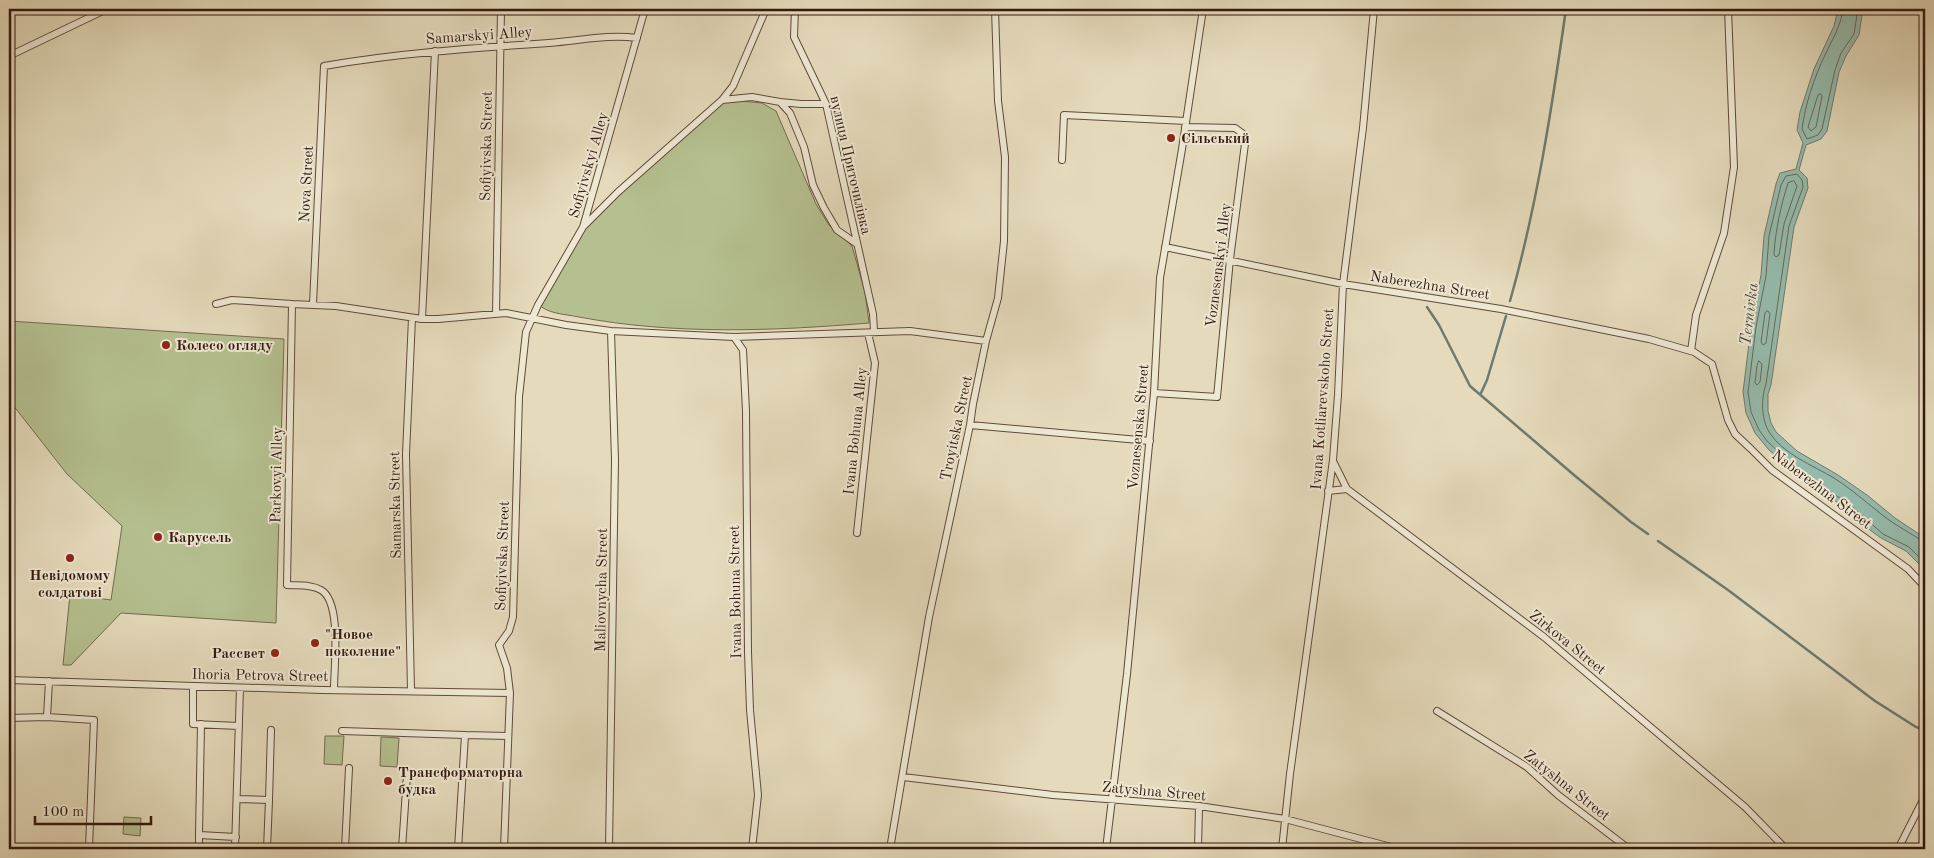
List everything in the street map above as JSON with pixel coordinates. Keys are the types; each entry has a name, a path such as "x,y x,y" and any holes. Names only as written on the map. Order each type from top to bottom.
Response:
{"street":[{"path":"9,56 107,9"},
{"name":"Sofiyivska Street","path":"496,314 501,9"},
{"name":"Sofiyivskyi Alley","path":"531,318 583,227 646,9"},
{"path":"583,227 618,192 722,100 733,86 766,9"},
{"name":"вулиця Приточилівка","path":"795,9 793,29 795,43 826,104 873,314 871,332"},
{"name":"Troyitska Street","path":"890,849 929,617 970,425 972,404 998,298 1004,241 1005,158 998,101 995,9"},
{"name":"Voznesenska Street","path":"1106,849 1127,674 1150,441 1154,393 1157,304 1203,9"},
{"name":"Ivana Kotliarevskoho Street","path":"1282,849 1290,774 1333,460 1343,284 1363,128 1374,9"},
{"path":"1691,351 1696,315 1724,233 1734,167 1728,9"},
{"name":"Samarskyi Alley","path":"324,66 405,53 562,42 588,38 622,36 637,38"},
{"path":"422,319 435,51"},
{"name":"Nova Street","path":"312,304 324,66"},
{"path":"722,100 752,97 801,104 826,104"},
{"path":"780,102 790,113 798,129 813,185 824,208 838,230 857,244"},
{"path":"1062,160 1064,115 1186,124"},
{"name":"Voznesenskyi Alley","path":"1154,393 1217,397 1230,260 1246,136 1235,128 1186,124"},
{"name":"Naberezhna Street","path":"1165,247 1343,284 1501,309 1649,339 1691,351 1712,364 1728,420 1736,434 1751,450 1772,470 1908,568 1925,587"},
{"path":"216,304 232,300 312,304 438,320 496,314 518,315 611,331 734,337 910,331 986,341"},
{"name":"Parkovyi Alley","path":"292,304 287,585 316,588 326,594 332,603 335,621 334,689"},
{"name":"Samarska Street","path":"411,691 406,454 412,318"},
{"name":"Sofiyivska Street","path":"504,849 510,693 507,668 499,645 511,626 513,617 519,397 524,345 531,318"},
{"name":"Maliovnycha Street","path":"609,849 615,460 611,331"},
{"name":"Ivana Bohuna Alley","path":"857,534 876,363 871,332"},
{"name":"Ivana Bohuna Street","path":"734,337 744,350 748,652 750,710 758,796 752,849"},
{"path":"970,425 1150,441"},
{"name":"Zirkova Street","path":"1333,460 1347,489 1544,637 1745,807 1786,849"},
{"path":"1328,491 1347,489"},
{"name":"Ihoria Petrova Street","path":"9,680 240,688 510,693"},
{"path":"47,717 48,681"},
{"path":"194,686 192,724 239,726"},
{"path":"235,849 240,688"},
{"name":"Zatyshna Street","path":"1437,711 1527,767 1558,795 1629,849"},
{"path":"9,718 47,717 94,720 89,848"},
{"path":"199,849 201,724"},
{"path":"267,849 271,730"},
{"path":"342,731 508,736"},
{"path":"458,849 465,736"},
{"path":"345,849 349,768"},
{"path":"402,849 407,775"},
{"name":"Zatyshna Street","path":"903,777 1053,795 1199,806 1285,819 1399,849"},
{"path":"1898,849 1925,796"},
{"path":"237,799 269,800"},
{"path":"1198,849 1199,806"},
{"path":"199,835 236,837"}],"shaded area":[{"path":"730,100 762,103 776,111 816,204 829,225 852,246 865,292 869,323 797,328 687,329 615,323 562,314 541,307 537,303 582,224 717,105"},
{"path":"9,321 284,339 276,623 121,613 71,665 63,665 70,594 111,600 122,526 67,474 9,400"},
{"path":"325,736 344,736 342,765 324,764"},
{"path":"381,737 399,738 397,767 380,766"},
{"path":"124,817 141,818 140,836 123,834"}],"water":[{"path":"1838,9 1863,9 1859,35 1839,72 1827,131 1821,139 1806,145 1799,170 1807,178 1808,188 1794,227 1771,385 1768,394 1768,411 1776,432 1797,451 1838,475 1925,538 1925,570 1906,551 1870,530 1846,508 1809,484 1769,450 1755,433 1746,413 1743,392 1751,327 1761,275 1764,236 1780,173 1796,169 1803,143 1797,130 1800,112 1814,69 1834,26"}],"waterway":[{"path":"1510,301 1536,193 1566,9"},
{"path":"1427,307 1439,325 1470,386 1574,475 1648,534"},
{"path":"1481,393 1487,380 1506,316"},
{"path":"1658,541 1728,590 1875,701 1916,727 1925,730"}],"place":[{"name":"Сільський","path":"1171,138"},
{"name":"Колесо огляду","path":"166,345"},
{"name":"Карусель","path":"158,537"},
{"name":"Невідомому солдатові","path":"70,558"},
{"name":"\"Новое поколение\"","path":"315,643"},
{"name":"Рассвет","path":"275,653"},
{"name":"Трансформаторна будка","path":"388,781"}],"water label":[{"name":"Ternivka","path":"1748,314"}]}
